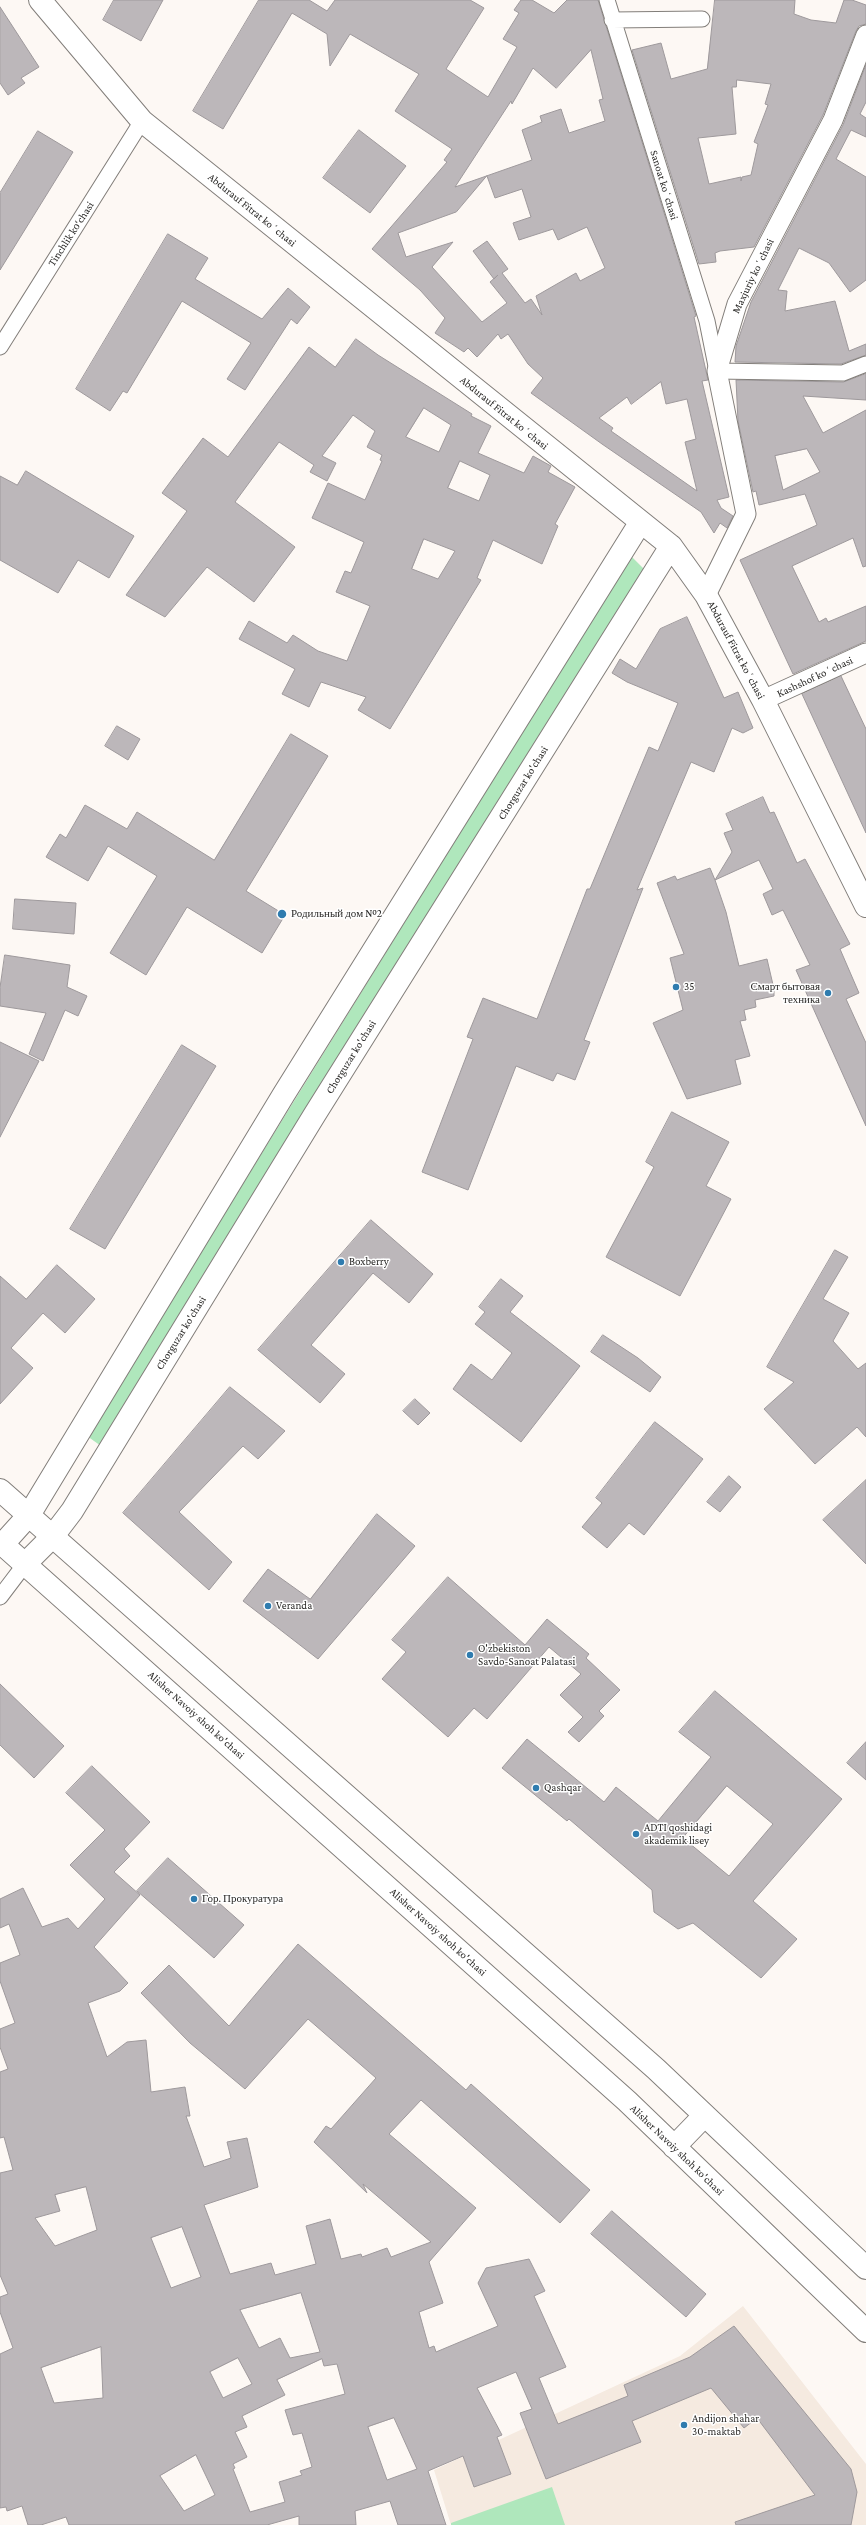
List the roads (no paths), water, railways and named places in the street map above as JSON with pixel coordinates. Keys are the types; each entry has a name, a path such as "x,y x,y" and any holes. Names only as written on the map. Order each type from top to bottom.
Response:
{"main road":[{"name":"Abdurauf Fitrat koʻchasi","path":"40,0 142,122 640,523 671,546 706,594 763,700 866,906"},
{"path":"2,1543 29,1515 292,1081 640,523"},
{"name":"Chorguzar ko'chasi","path":"25,1564 53,1536 72,1511 315,1114 671,546"},
{"path":"0,1490 650,2064 866,2268"},
{"name":"Alisher Navoiy shoh ko'chasi","path":"2,1543 609,2086 866,2332"},
{"path":"674,2147 704,2116"}],"street":[{"name":"Sanoat koʻchasi","path":"607,0 707,322 717,371"},
{"path":"612,20 702,19"},
{"name":"Maxjuriy koʻchasi","path":"706,594 746,514 717,371 737,304 833,120 866,36"},
{"name":"Tinchlik kо‘chasi","path":"0,347 142,122"},
{"path":"717,371 843,373 866,364"},
{"name":"Kashshof koʻchasi","path":"763,700 866,653"},
{"path":"0,1597 25,1564"}],"place":[{"name":"Родильный дом №2","path":"282,914"},
{"name":"35","path":"676,987"},
{"name":"Смарт бытовая техника","path":"828,993"},
{"name":"Boxberry","path":"341,1262"},
{"name":"Veranda","path":"268,1606"},
{"name":"O'zbekiston Savdo-Sanoat Palatasi","path":"470,1655"},
{"name":"Qashqar","path":"536,1788"},
{"name":"ADTI qoshidagi akademik lisey","path":"636,1834"},
{"name":"Гор. Прокуратура","path":"194,1899"},
{"name":"Andijon shahar 30-maktab","path":"684,2425"}]}
